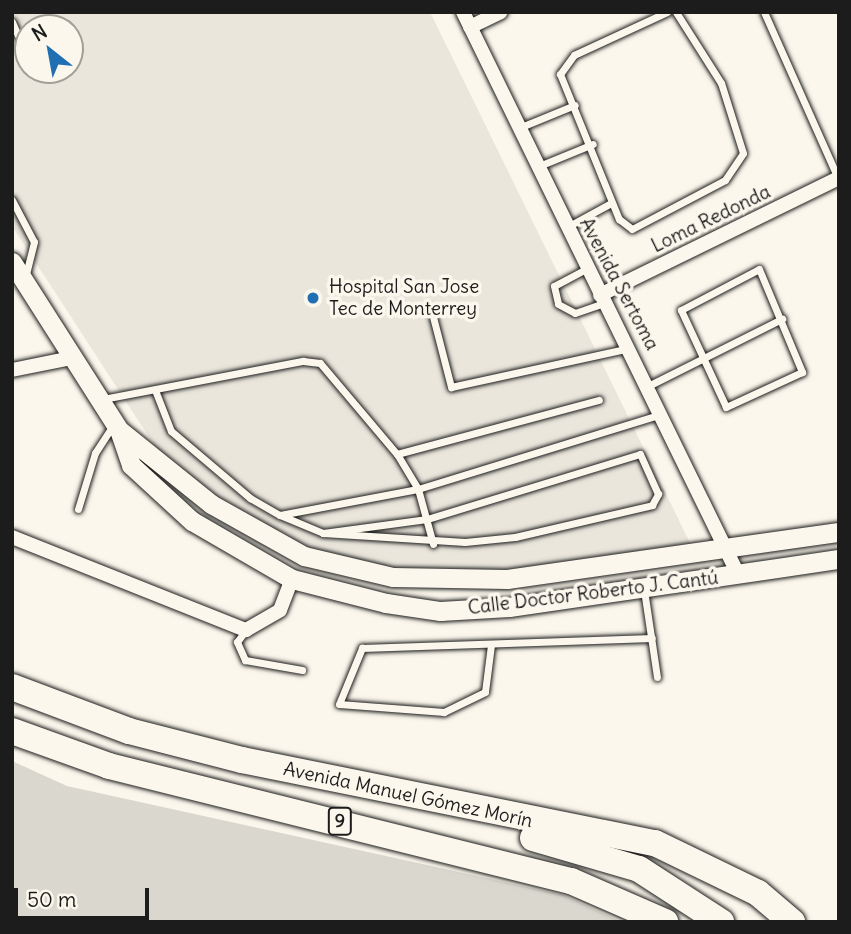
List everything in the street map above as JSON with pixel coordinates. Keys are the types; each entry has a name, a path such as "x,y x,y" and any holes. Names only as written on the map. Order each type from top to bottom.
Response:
{"highway":[{"name":"Avenida Manuel Gómez Morín","path":"12,687 129,731 414,797 655,843 748,887 792,922"},
{"name":"Avenida Manuel Gómez Morín","path":"12,731 109,766 571,881 665,922"},
{"path":"414,797 454,816 639,869 721,922"}],"street":[{"name":"Avenida Sertoma","path":"463,12 521,127 586,269 650,385 729,549 738,574"},
{"path":"470,27 501,12"},
{"name":"Loma Redonda","path":"602,299 839,178"},
{"name":"Calle Doctor Roberto J. Cantú","path":"12,262 96,400 117,427 261,535 349,569 439,582 507,579 839,533"},
{"path":"12,370 71,358"},
{"name":"Calle Doctor Roberto J. Cantú","path":"117,427 131,465 158,495 247,557 292,579 440,611 644,589 839,559"},
{"path":"12,537 246,630 280,610 292,579"}],"lane":[{"path":"667,12 563,65 560,74 593,144 611,203 632,229 739,167 741,135 721,83 676,12"},
{"path":"764,12 839,178"},
{"path":"521,127 575,105"},
{"path":"539,166 593,144"},
{"path":"12,200 34,242 24,281"},
{"path":"566,227 611,203"},
{"path":"756,268 782,319 802,372 797,378 726,407 702,359 682,307 756,268"},
{"path":"586,269 554,286 558,304 575,313 602,299"},
{"path":"430,309 451,387 631,348"},
{"path":"650,385 782,319"},
{"path":"96,400 310,360 326,368 397,454 418,489 433,544"},
{"path":"155,390 171,431 250,498 280,515 323,533 433,544 515,537 652,505 658,494 640,454 427,519 323,533"},
{"path":"397,454 599,400"},
{"path":"280,515 418,489 663,412"},
{"path":"78,509 91,463 117,427"},
{"path":"644,589 657,677"},
{"path":"246,630 237,642 245,660 302,670"},
{"path":"491,645 485,692 444,712 339,704 362,648 652,638"}],"shaded area":[{"name":"Hospital San Jose Tec de Monterrey","path":"12,12 430,12 692,547 488,577 381,571 327,560 235,513 160,454 12,226"},
{"path":"12,761 67,786 563,895 622,922 12,922"}],"place":[{"name":"Hospital San Jose Tec de Monterrey","path":"313,298"}]}
